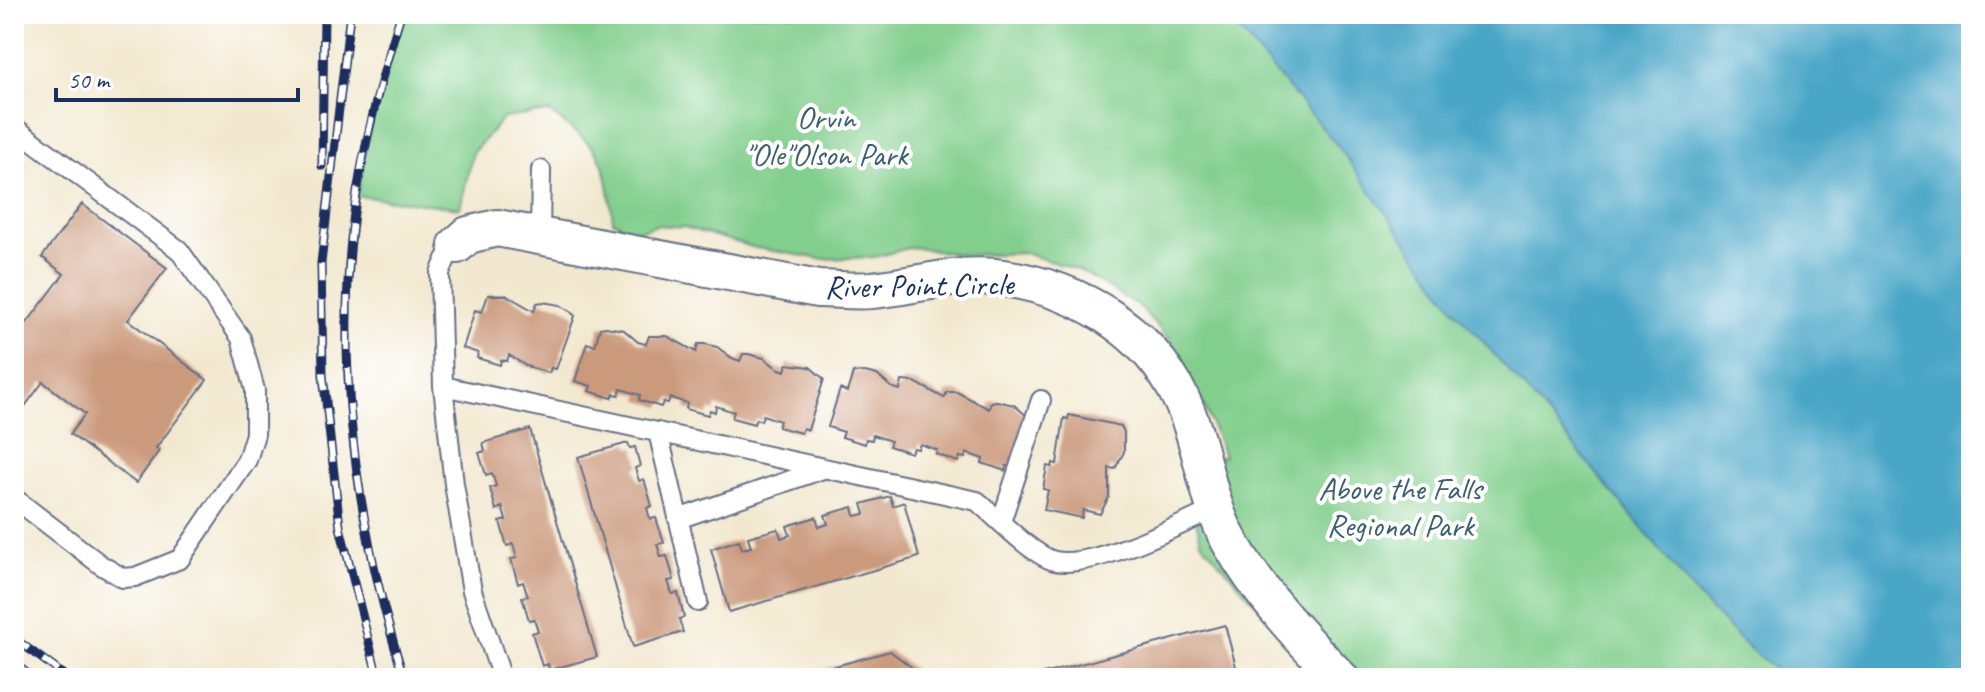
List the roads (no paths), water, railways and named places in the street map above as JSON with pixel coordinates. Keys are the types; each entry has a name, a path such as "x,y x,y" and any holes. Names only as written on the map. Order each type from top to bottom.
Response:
{"street":[{"name":"River Point Circle","path":"457,245 468,235 497,228 818,289 871,290 949,278 1001,277 1048,286 1099,308 1142,343 1161,366 1182,399 1229,540 1266,596 1340,678"}],"lane":[{"path":"14,127 179,250 241,338 255,390 255,434 247,460 180,559 135,577 123,578 101,565 14,498"},
{"path":"540,236 541,170"},
{"path":"457,245 440,273 443,386 454,484 472,591 498,666"},
{"path":"443,386 977,501 1025,543 1053,561 1083,562 1158,536 1217,508"},
{"path":"1001,522 1041,400"},
{"path":"658,432 698,602"},
{"path":"678,519 826,468"}],"water":[{"path":"1225,14 1971,14 1971,678 1785,678 1740,640 1702,601 1556,424 1456,311 1339,147"}],"railway":[{"path":"322,166 324,14"},
{"path":"350,14 321,263 323,375 340,527 378,678"},
{"path":"401,14 377,97 359,182 347,295 347,351 350,406 364,516 375,571 404,678"},
{"path":"14,638 68,678"},
{"path":"14,663 33,678"}],"park label":[{"name":"Orvin \"Ole\"Olson Park","path":"826,136"},
{"name":"Above the Falls Regional Park","path":"1400,506"}]}
